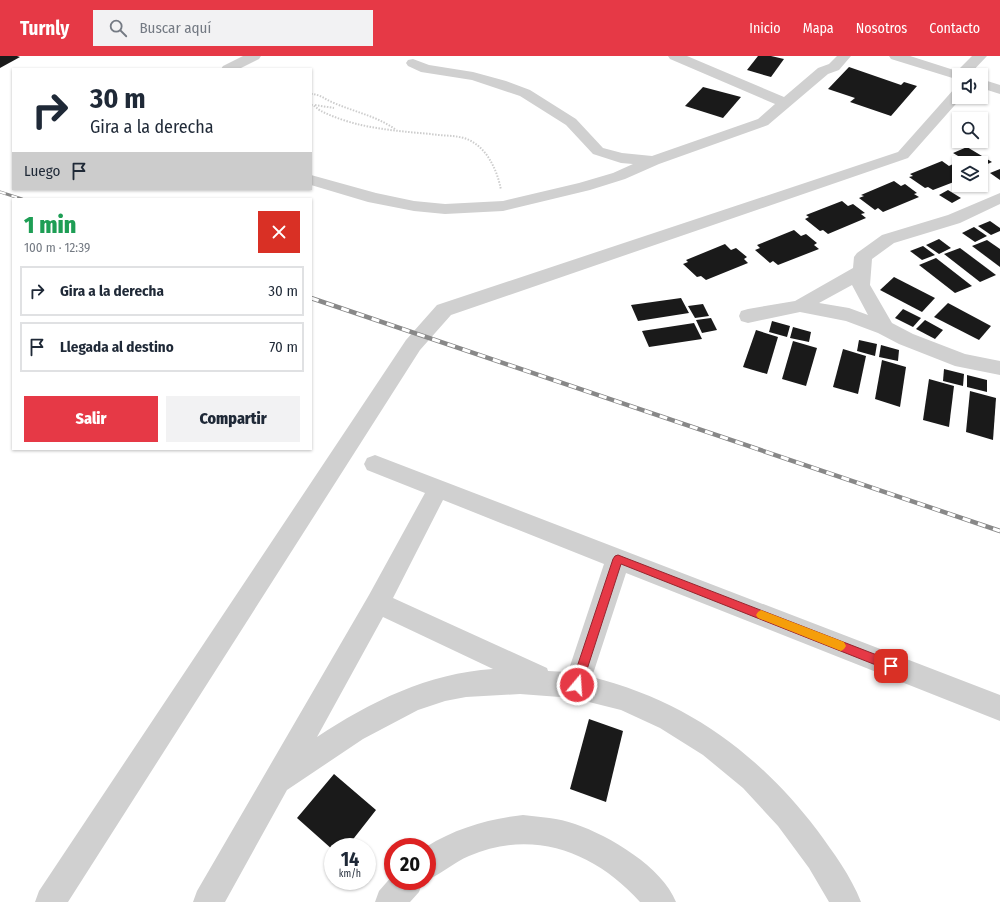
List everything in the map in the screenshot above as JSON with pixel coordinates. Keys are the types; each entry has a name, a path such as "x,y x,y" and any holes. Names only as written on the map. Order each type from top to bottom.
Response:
{"street":[{"path":"230,68 254,56"},
{"path":"675,56 785,103"},
{"path":"312,180 374,198 414,206 445,209 504,206 584,187 619,176 653,161 763,122 785,103 820,65 834,67 844,56"},
{"path":"896,56 952,74"},
{"path":"967,68 976,57"},
{"path":"413,63 426,69 473,76 525,93 571,122 598,151 621,158 653,161"},
{"path":"988,86 1000,90"},
{"path":"50,902 413,345 444,310 903,155 952,100"},
{"path":"584,187 598,167 598,151"},
{"path":"885,328 861,285 863,257 888,239 954,219 1000,198"},
{"path":"748,316 800,306 862,270"},
{"path":"800,306 849,315 885,328 906,339 962,361 1000,368"},
{"path":"375,464 989,704 1000,723"},
{"path":"208,902 378,603 438,489"},
{"path":"577,685 618,559"},
{"path":"378,603 545,680"},
{"path":"278,780 332,742 383,711 436,691 490,681 545,680 577,685 623,697 669,717 713,744 755,780 795,822 831,873 846,902"},
{"path":"436,859 456,846 483,835 512,830 540,830 569,836 597,848 623,864 648,885 661,902"},
{"path":"390,902 400,890"}],"path":[{"path":"312,94 318,94 323,96 324,99 337,105 372,116 386,122 396,130"},
{"path":"314,105 334,108"},
{"path":"314,105 319,111 328,113 340,119 380,128 428,135 447,135 468,139 480,148 491,161 499,179 504,206"},
{"path":"328,113 337,105"}],"building":[{"path":"0,56 17,56 20,57 0,68"},
{"path":"758,56 771,56 784,59 771,77 747,70"},
{"path":"849,67 901,85 904,82 917,86 891,116 850,102 855,98 828,89"},
{"path":"703,87 741,97 723,118 685,106"},
{"path":"965,148 969,148 982,156 958,156 953,153"},
{"path":"942,161 949,166 952,164 952,183 933,190 928,187 925,188 909,177 913,176 910,174"},
{"path":"1000,169 1000,180 990,173"},
{"path":"894,181 901,186 905,184 917,193 914,194 919,197 883,212 878,208 875,210 859,198 864,196 861,195"},
{"path":"948,190 961,198 952,203 939,195"},
{"path":"842,201 848,206 853,204 865,213 861,214 866,218 828,234 823,230 820,231 805,219 809,217 806,215"},
{"path":"990,221 1000,228 1000,231 991,235 978,226"},
{"path":"974,227 987,236 975,242 962,233"},
{"path":"794,230 801,236 806,234 817,243 814,245 819,249 778,265 773,261 770,263 755,250 760,248 757,245"},
{"path":"939,239 951,248 939,254 926,245"},
{"path":"987,240 1000,249 1000,267 972,246"},
{"path":"725,244 731,250 736,248 747,257 744,259 748,263 706,280 701,276 697,277 683,264 688,262 686,260"},
{"path":"923,246 935,255 922,260 910,251"},
{"path":"960,248 996,275 980,282 944,254"},
{"path":"936,258 972,286 955,293 919,265"},
{"path":"894,277 935,298 922,312 880,290"},
{"path":"681,298 689,313 638,321 631,305"},
{"path":"948,303 991,326 979,340 934,317"},
{"path":"703,304 709,316 695,318 688,306"},
{"path":"903,309 921,318 913,327 895,318"},
{"path":"711,318 717,330 702,333 696,320"},
{"path":"925,320 943,330 935,339 916,329"},
{"path":"772,321 790,326 787,337 769,332"},
{"path":"694,323 702,339 649,347 642,331"},
{"path":"793,327 811,332 809,342 790,338"},
{"path":"756,330 778,337 767,374 743,367"},
{"path":"859,340 877,344 875,356 857,351"},
{"path":"793,341 817,348 806,386 782,379"},
{"path":"881,345 899,350 898,361 879,357"},
{"path":"843,349 866,356 858,394 833,387"},
{"path":"882,360 906,367 900,407 875,399"},
{"path":"944,369 964,374 963,386 943,381"},
{"path":"967,375 987,380 987,392 967,387"},
{"path":"929,379 954,386 949,427 923,420"},
{"path":"970,391 996,398 993,440 966,432"},
{"path":"589,719 623,731 606,802 570,789"},
{"path":"334,774 376,810 354,838 324,838 324,842 297,818"}],"railway":[{"path":"0,192 19,198"},
{"path":"312,298 1000,531"}],"slow traffic":[{"path":"761,615 841,646"}],"route":[{"path":"577,685 618,559 891,666"}]}
